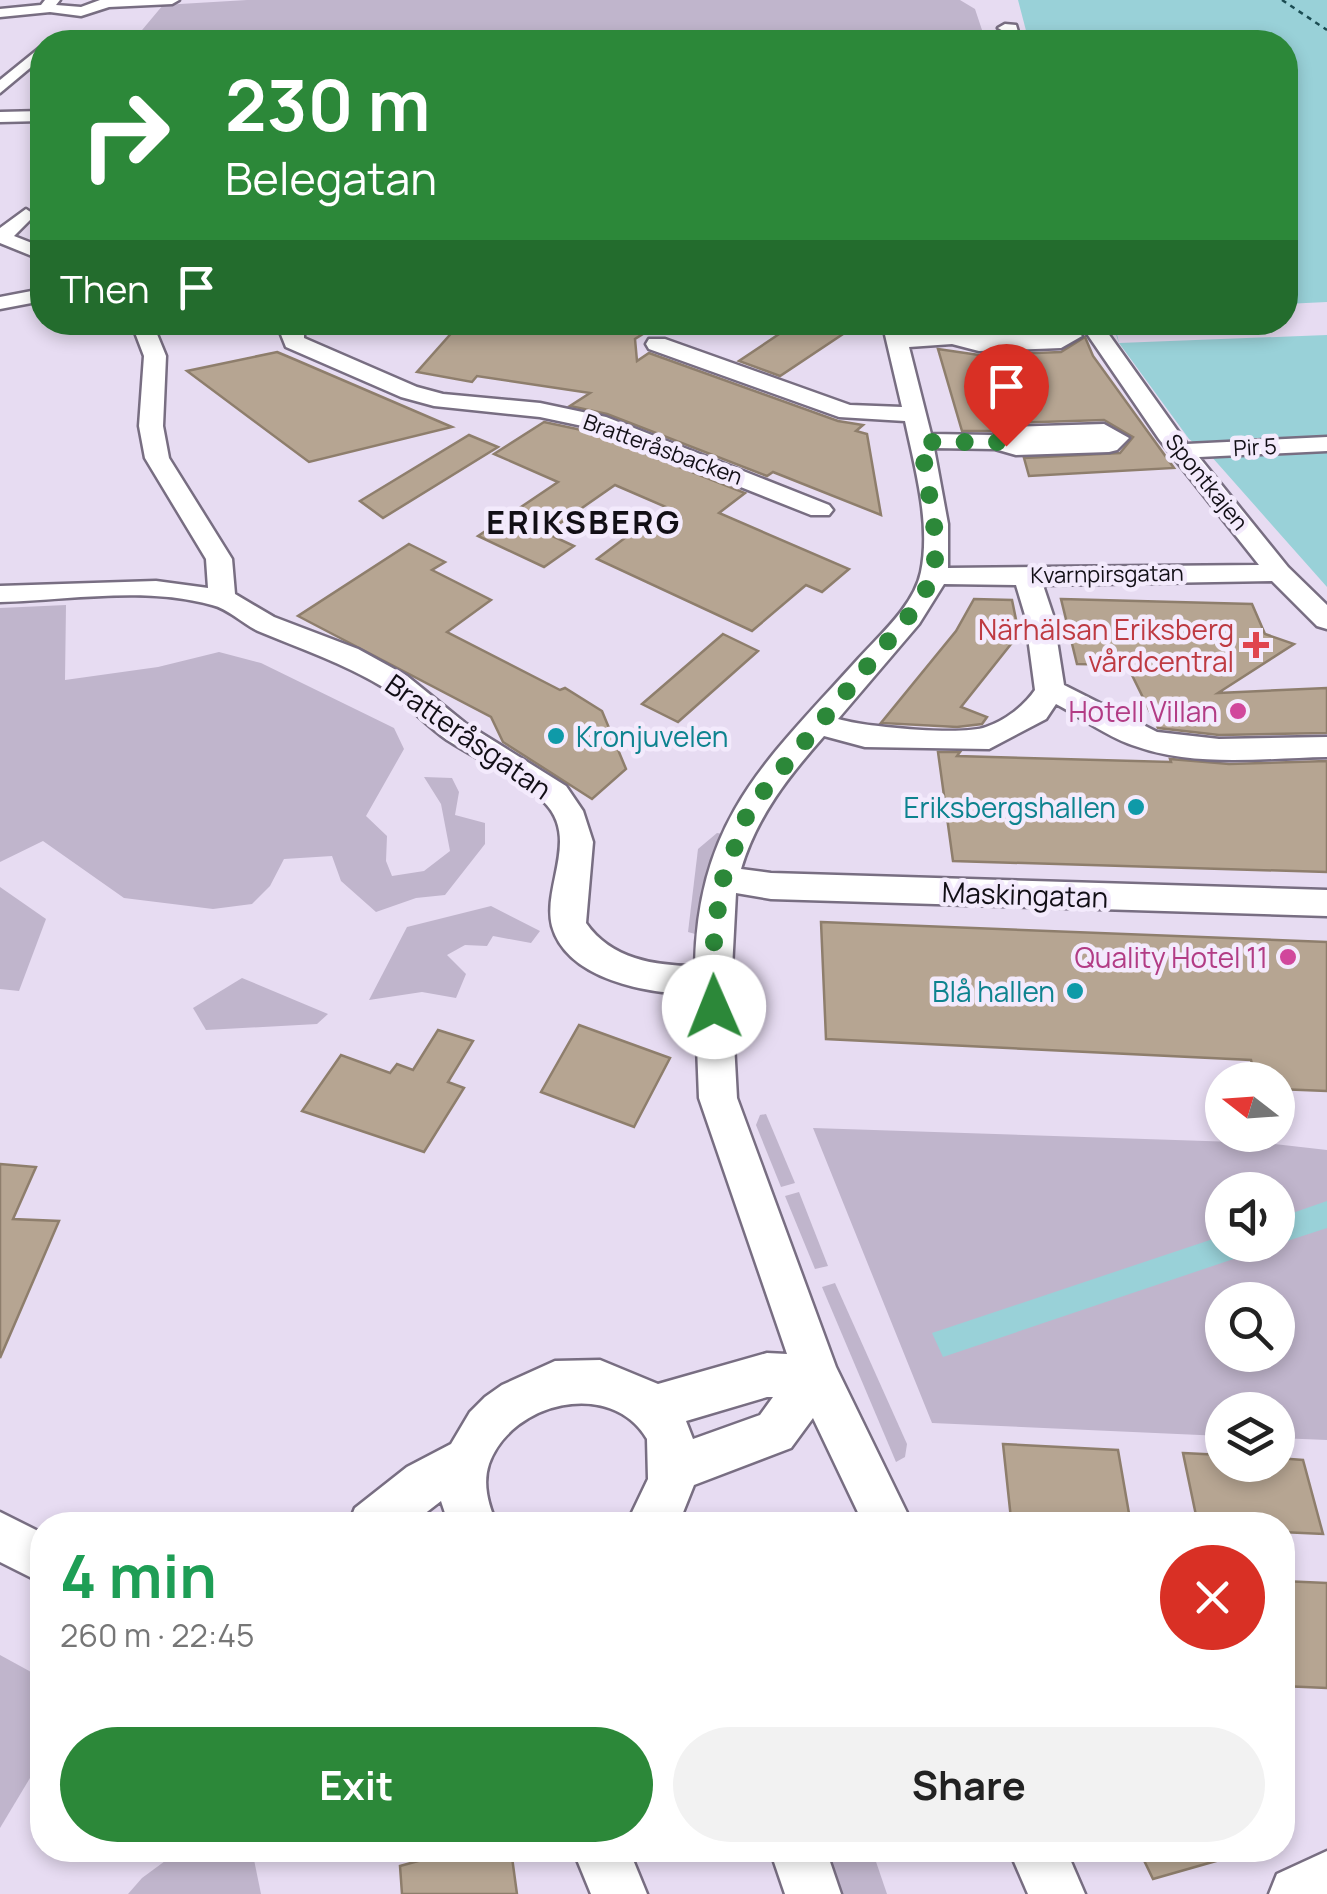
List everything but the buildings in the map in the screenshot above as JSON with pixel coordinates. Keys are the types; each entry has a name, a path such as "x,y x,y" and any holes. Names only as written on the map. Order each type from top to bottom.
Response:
{"street":[{"path":"0,12 50,28 108,2 172,0"},
{"path":"0,88 30,52"},
{"path":"0,117 30,116"},
{"path":"0,210 30,215"},
{"path":"30,219 1,238 30,249"},
{"path":"0,303 30,297"},
{"path":"146,335 156,356 151,426 157,458 219,559 222,598"},
{"name":"Bratteråsbacken","path":"294,335 294,342 409,392 442,401 540,410 598,422 820,510"},
{"path":"883,1512 817,1377 718,1098 713,977 714,932 723,879 749,809 908,617 935,575 935,532 918,428 896,335"},
{"path":"923,335 979,345 1061,342 1078,335"},
{"name":"Spontkajen","path":"1088,335 1327,620"},
{"path":"657,344 847,412 918,428"},
{"name":"Pir 5","path":"918,428 1016,448 1109,445 1117,435 1175,443 1327,444"},
{"name":"Kvarnpirsgatan","path":"935,575 970,578 1229,572 1294,582"},
{"path":"820,724 865,737 989,739 1035,712 1050,690 1038,615 1026,576"},
{"name":"Bratteråsgatan","path":"0,594 156,589 222,598 264,623 348,655 398,683 454,730 555,794 577,829 569,925 593,952 659,978 694,982 713,977"},
{"path":"1050,690 1153,742 1185,746 1327,747"},
{"name":"Maskingatan","path":"723,879 771,886 1327,903"},
{"path":"655,1408 768,1374 817,1377"},
{"path":"665,1506 775,1432 817,1377"},
{"path":"470,1512 464,1484 476,1438 523,1396 562,1380 608,1384 655,1408 667,1427 665,1506"},
{"path":"388,1512 424,1484 467,1461"},
{"path":"0,1536 30,1552"},
{"path":"605,1862 619,1894"},
{"path":"802,1862 814,1894"},
{"path":"1042,1862 1057,1894"},
{"path":"1296,1894 1327,1879"}],"shaded area":[{"path":"247,0 960,0 975,9 982,30 142,30 163,5"},
{"path":"1018,0 1327,0 1327,587 1211,456 1189,439 1116,335 1298,335 1298,30 1026,30"},
{"path":"66,605 65,680 158,667 219,652 261,663 394,728 404,749 366,816 387,836 386,861 392,876 424,871 450,851 441,804 424,777 452,778 459,792 455,815 485,823 485,844 445,895 416,898 376,912 341,881 332,856 284,859 270,886 252,904 213,909 124,898 43,841 0,862 0,608"},
{"path":"717,833 724,834 702,936 688,932 698,849"},
{"path":"0,887 46,919 19,991 0,989"},
{"path":"491,906 540,931 531,943 493,936 487,946 465,945 447,955 466,974 456,998 422,992 369,1000 407,927"},
{"path":"242,978 328,1014 317,1024 206,1030 193,1008"},
{"path":"766,1114 795,1183 781,1187 756,1125 760,1115"},
{"path":"813,1128 1205,1141 1205,1152 1295,1152 1295,1146 1327,1150 1327,1440 1295,1439 1295,1392 1205,1392 1205,1435 932,1423"},
{"path":"799,1192 828,1266 815,1269 785,1196"},
{"path":"1327,1201 1327,1228 1295,1238 1295,1212"},
{"path":"1205,1242 1205,1262 1225,1262 943,1357 932,1333"},
{"path":"835,1283 907,1444 905,1457 896,1462 822,1287"},
{"path":"0,1655 30,1671 30,1778 0,1828"},
{"path":"164,1862 254,1862 261,1894 128,1894"},
{"path":"829,1862 876,1862 887,1894 841,1894"}],"pier":[{"path":"1327,302 1327,335 1119,343 1117,335 1298,335 1298,303"}],"ferry route":[{"path":"1282,0 1327,30"}],"place":[{"name":"Närhälsan Eriksberg vårdcentral","path":"1256,645"},
{"name":"Hotell Villan","path":"1238,711"},
{"name":"Kronjuvelen","path":"556,736"},
{"name":"Eriksbergshallen","path":"1136,807"},
{"name":"Quality Hotel 11","path":"1288,957"},
{"name":"Blå hallen","path":"1075,991"}],"district":[{"name":"ERIKSBERG","path":"584,522"}],"route":[{"path":"714,1007 714,932 723,879 749,809 908,617 935,575 936,540 921,442 998,442 1006,446"}]}
